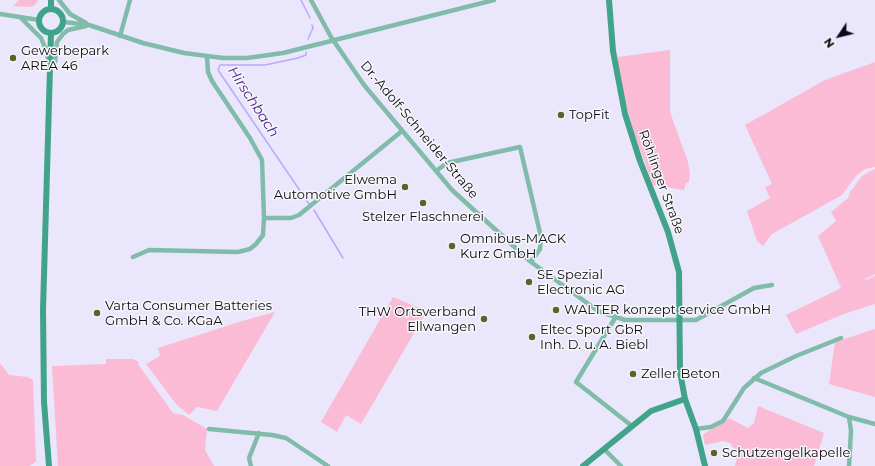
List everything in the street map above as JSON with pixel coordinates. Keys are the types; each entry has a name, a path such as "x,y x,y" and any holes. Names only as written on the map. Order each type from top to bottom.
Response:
{"street":[{"path":"51,0 51,9"},
{"path":"59,0 70,14 89,25 120,36 184,54 207,57 255,57 283,52 494,0"},
{"path":"120,36 130,0"},
{"name":"Dr.-Adolf-Schneider-Straße","path":"311,0 333,40 364,85 462,201 531,262 598,311 615,318 625,320 696,320 754,288 772,285"},
{"name":"Röhlinger Straße","path":"609,0 613,51 621,96 632,138 674,252 680,280 680,372 685,400 696,429 705,466"},
{"path":"51,9 59,12 64,22 61,29 51,33 44,31 39,20 42,13 51,9"},
{"path":"0,14 39,20"},
{"path":"20,18 41,38 51,68"},
{"path":"64,22 89,25"},
{"path":"51,68 55,62 57,42 63,34 68,30 89,25"},
{"path":"49,466 44,402 43,310 51,33"},
{"path":"133,257 149,250 243,251 256,244 263,235 264,218 262,160 250,138 212,81 208,72 207,57"},
{"path":"264,218 291,218 299,215 402,131"},
{"path":"436,171 447,163 520,147 542,237 540,249 531,262"},
{"path":"615,318 576,382 632,426"},
{"path":"696,429 711,427 723,421 744,388 754,378 796,356 841,338"},
{"path":"754,378 849,418 875,424"},
{"path":"583,466 605,450 651,411 685,400"},
{"path":"849,418 851,431 849,466"},
{"path":"209,429 258,433 286,438 328,466"},
{"path":"251,466 249,458 258,433"},
{"path":"605,450 620,466"}],"shaded area":[{"path":"19,0 38,0 35,5 30,7 13,6"},
{"path":"670,50 670,112 688,162 690,173 689,182 686,183 684,190 653,185 633,130 622,89 617,57"},
{"path":"875,62 875,167 865,169 856,176 842,195 772,234 763,246 757,241 747,211 770,198 765,187 772,184 745,125 825,80"},
{"path":"875,169 875,274 865,279 866,280 875,276 875,304 844,314 796,334 786,315 841,288 818,236 836,221 831,212 848,198 850,192 862,176"},
{"path":"393,297 427,311 361,424 346,415 337,432 321,422"},
{"path":"275,312 217,411 197,407 189,415 176,404 146,364 160,356 158,348"},
{"path":"875,329 875,397 829,384 835,342"},
{"path":"106,359 133,359 139,362 138,364 173,413 183,415 207,429 205,450 214,466 58,466 52,366 106,364"},
{"path":"0,363 9,375 28,377 33,380 36,462 29,466 0,466"},
{"path":"758,406 824,433 814,466 735,466 737,457 735,450 730,443 723,441 705,445 703,436 705,433 729,418 748,428 754,423"}],"waterway":[{"name":"Hirschbach","path":"301,0 310,18"},
{"name":"Hirschbach","path":"308,39 313,28 312,25"},
{"name":"Hirschbach","path":"306,52 306,55 298,58 265,65 220,65 218,70 309,204"},
{"name":"Hirschbach","path":"314,210 343,258"}],"place":[{"name":"Gewerbepark AREA 46","path":"13,58"},
{"name":"TopFit","path":"561,115"},
{"name":"Elwema Automotive GmbH","path":"405,187"},
{"name":"Stelzer Flaschnerei","path":"423,203"},
{"name":"Omnibus-MACK Kurz GmbH","path":"452,246"},
{"name":"SE Spezial Electronic AG","path":"529,282"},
{"name":"WALTER konzept service GmbH","path":"556,310"},
{"name":"Varta Consumer Batteries GmbH & Co. KGaA","path":"97,313"},
{"name":"THW Ortsverband Ellwangen","path":"484,319"},
{"name":"Eltec Sport GbR Inh. D. u. A. Biebl","path":"532,337"},
{"name":"Zeller Beton","path":"633,374"},
{"name":"Schutzengelkapelle","path":"714,453"}]}
